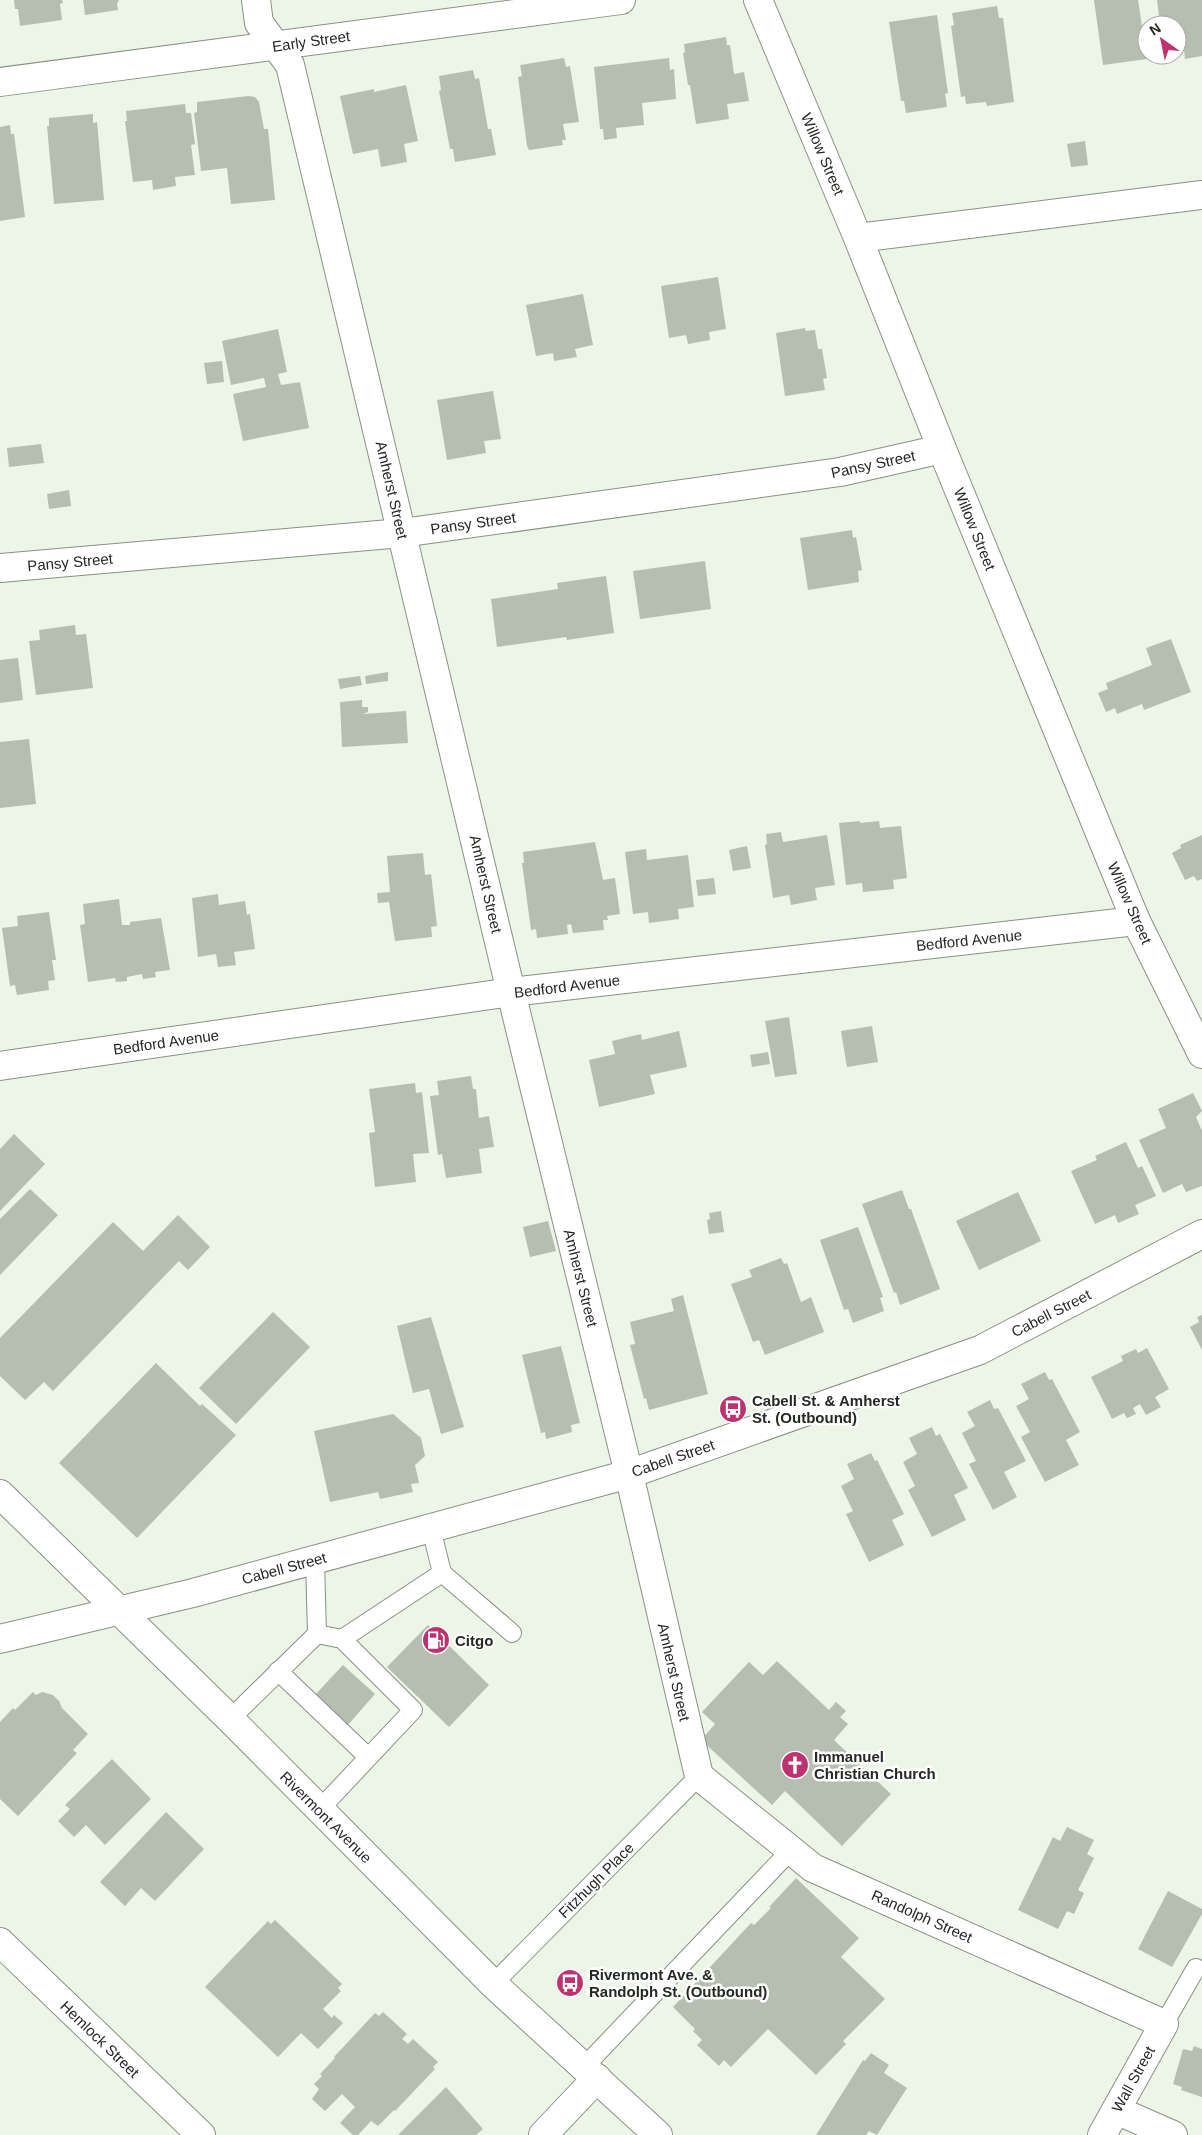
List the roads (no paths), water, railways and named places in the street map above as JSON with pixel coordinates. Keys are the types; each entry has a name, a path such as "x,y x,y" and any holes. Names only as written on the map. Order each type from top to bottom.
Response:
{"street":[{"name":"Amherst Street","path":"256,0 259,23 290,65 511,992 629,1474 699,1776"},
{"name":"Early Street","path":"0,82 621,0"},
{"name":"Willow Street","path":"758,0 858,238 942,449 1136,921 1202,1054"},
{"path":"858,238 1202,195"},
{"name":"Pansy Street","path":"0,568 402,533 840,472 942,449"},
{"name":"Bedford Avenue","path":"0,1066 511,992 1136,921"},
{"name":"Cabell Street","path":"0,1639 119,1611 315,1560 629,1474 980,1350 1202,1234"},
{"name":"Rivermont Avenue","path":"0,1494 230,1719 493,1984 658,2135"},
{"name":"Randolph Street","path":"699,1776 813,1868 1164,2024"},
{"name":"Hemlock Street","path":"0,1942 201,2135"},
{"name":"Wall Street","path":"1102,2135 1164,2024"},
{"path":"543,2135 591,2073"},
{"path":"1116,2110 1173,2135"}],"lane":[{"path":"431,1528 442,1573 512,1633"},
{"path":"230,1719 317,1634 315,1560"},
{"path":"342,1639 442,1573"},
{"path":"317,1634 342,1639 413,1710 319,1810"},
{"path":"278,1671 368,1756"},
{"name":"Fitzhugh Place","path":"493,1984 699,1776"},
{"path":"591,2073 791,1850"},
{"path":"1164,2024 1196,1968"}],"place":[{"name":"Cabell St. & Amherst St. (Outbound)","path":"733,1409"},
{"name":"Citgo","path":"436,1640"},
{"name":"Immanuel Christian Church","path":"795,1765"},
{"name":"Rivermont Ave. & Randolph St. (Outbound)","path":"570,1983"}]}
